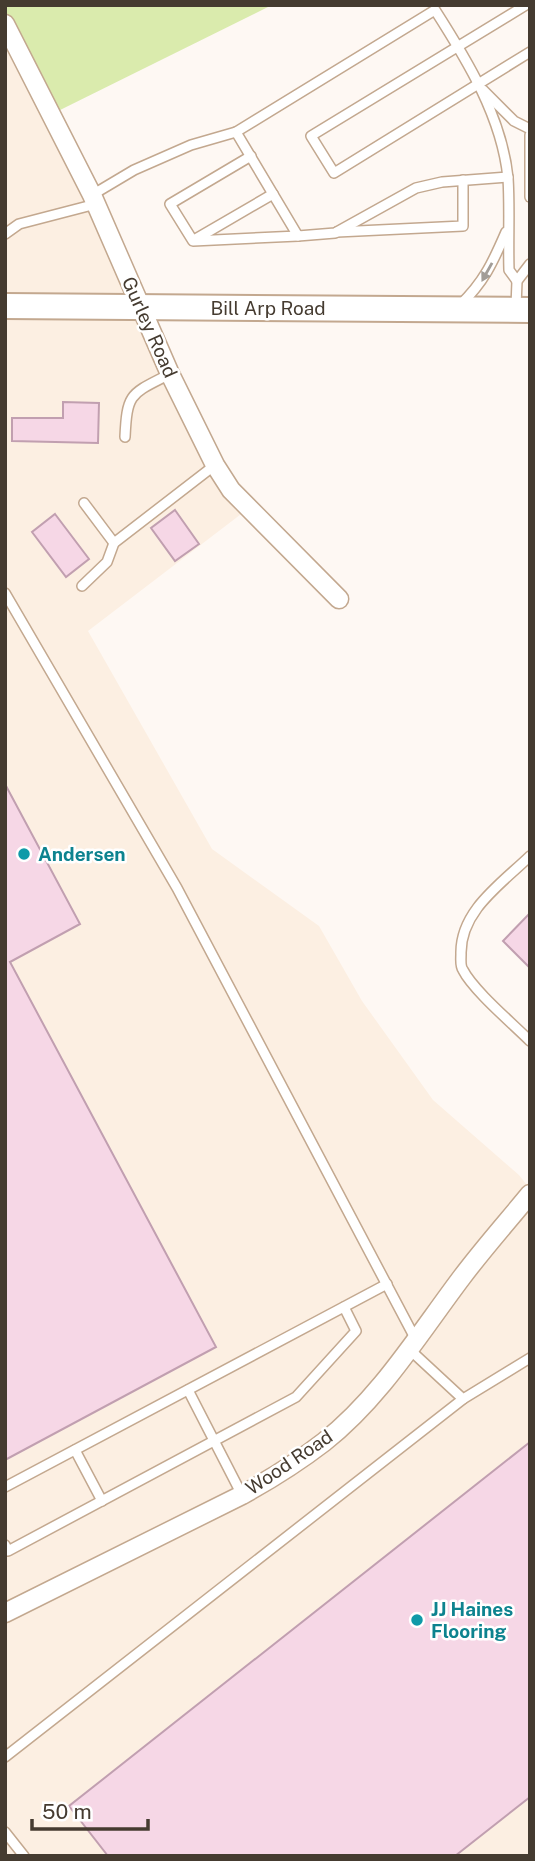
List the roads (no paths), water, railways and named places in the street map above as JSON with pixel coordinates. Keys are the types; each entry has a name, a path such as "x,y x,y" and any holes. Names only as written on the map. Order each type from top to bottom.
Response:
{"main road":[{"name":"Bill Arp Road","path":"5,306 523,310"}],"street":[{"name":"Gurley Road","path":"8,33 94,200 170,374 215,466 231,490 339,599"},
{"name":"Wood Road","path":"5,1613 243,1494 325,1441 365,1402 413,1345 463,1275 530,1194"}],"lane":[{"path":"526,5 311,136 334,173 530,52"},
{"path":"5,234 19,224 94,200 145,165 191,145 236,132 439,7 477,83 499,135 508,177 509,270 517,281 523,310"},
{"path":"477,83 514,121 530,129"},
{"path":"236,132 298,236"},
{"path":"530,135 530,197"},
{"path":"192,241 170,204 251,156"},
{"path":"335,233 416,188 442,182 508,177"},
{"path":"192,241 463,226 463,180"},
{"path":"192,241 273,194"},
{"path":"455,310 484,278 508,227"},
{"path":"517,281 530,264"},
{"path":"125,437 126,407 133,396 170,374"},
{"path":"82,586 107,562 114,543 215,466"},
{"path":"84,503 114,543"},
{"path":"5,593 177,887 387,1284 413,1345 463,1399"},
{"path":"530,856 470,915 463,932 461,950 461,968 470,980 530,1041"},
{"path":"5,1487 387,1284"},
{"path":"5,1545 8,1551 296,1397 356,1331 344,1307"},
{"path":"5,1757 463,1399 530,1358"},
{"path":"188,1390 243,1494"},
{"path":"75,1450 102,1501"},
{"path":"5,1832 24,1856"}],"place":[{"name":"Andersen","path":"24,854"},
{"name":"JJ Haines Flooring","path":"417,1620"}]}
